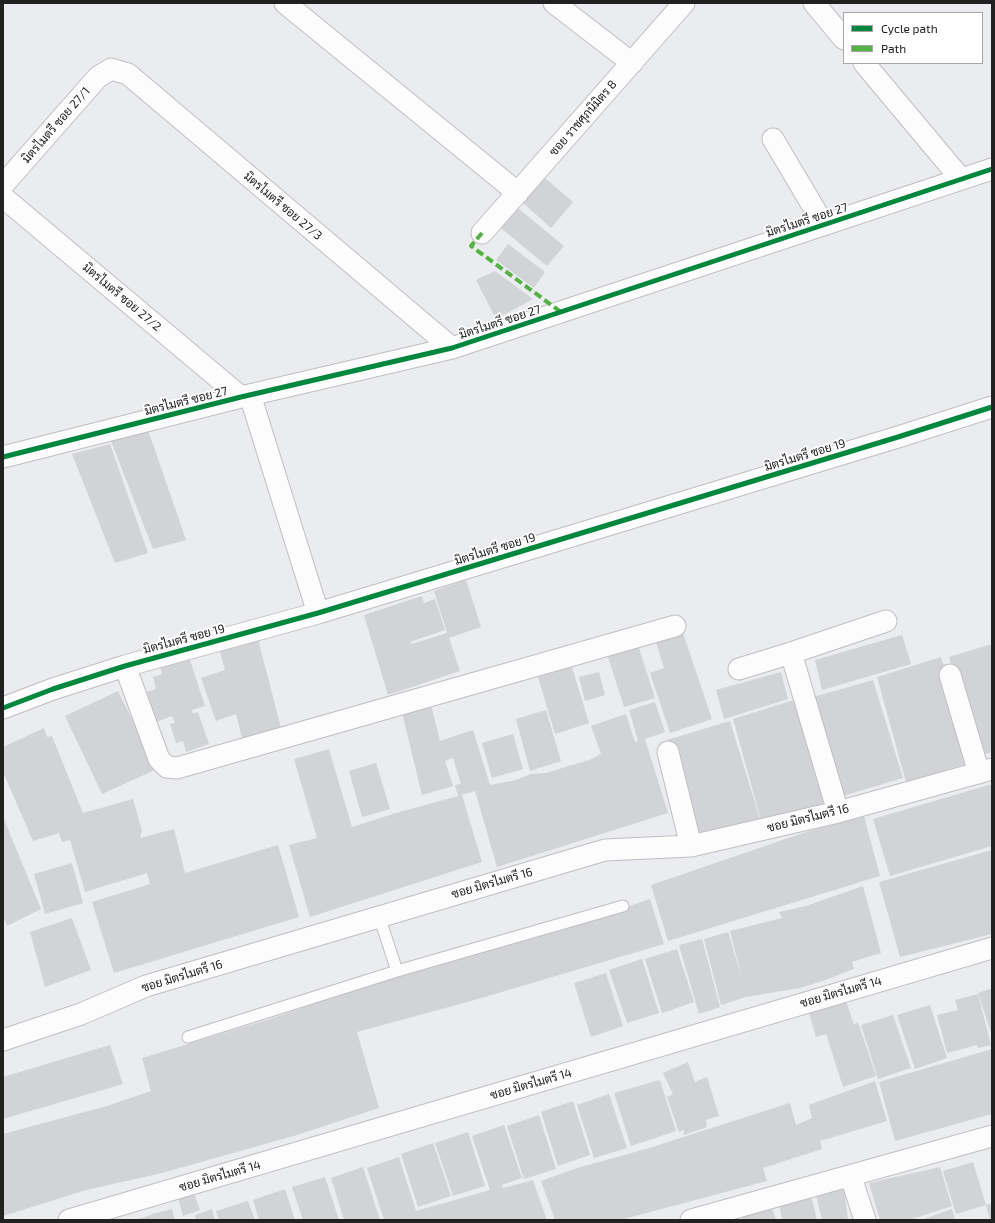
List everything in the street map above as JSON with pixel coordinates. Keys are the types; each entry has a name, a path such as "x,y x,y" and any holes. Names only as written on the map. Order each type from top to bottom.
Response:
{"street":[{"path":"285,3 518,193"},
{"path":"554,3 632,63"},
{"name":"ซอย ราชศุภนิมิตร 8","path":"482,233 684,3"},
{"path":"814,3 843,38"},
{"path":"865,64 961,179"},
{"name":"มิตรไมตรี ซอย 27/1","path":"3,185 98,77 111,69"},
{"name":"มิตรไมตรี ซอย 27/3","path":"111,69 128,74 452,348"},
{"path":"773,139 824,225"},
{"name":"มิตรไมตรี ซอย 27","path":"3,458 245,396 452,348 992,169"},
{"name":"มิตรไมตรี ซอย 27/2","path":"3,197 245,396"},
{"path":"245,396 318,613"},
{"name":"มิตรไมตรี ซอย 19","path":"3,708 53,689 125,666 318,613 898,437 992,407"},
{"path":"739,669 886,621"},
{"path":"125,666 159,759 167,767 177,768 675,626"},
{"path":"791,653 838,812"},
{"path":"950,675 985,771"},
{"path":"668,752 691,846"},
{"name":"ซอย มิตรไมตรี 16","path":"3,1040 81,1014 146,986 605,850 691,846 838,812 985,771"},
{"name":"ซอย มิตรไมตรี 14","path":"69,1220 992,948"},
{"path":"691,1220 992,1136"},
{"path":"851,1176 865,1220"}],"lane":[{"path":"188,1037 397,971 623,906"},
{"path":"379,916 397,971"}],"building":[{"path":"545,178 573,202 551,228 523,203"},
{"path":"513,204 564,246 547,266 496,224"},
{"path":"508,244 545,272 534,288 496,260"},
{"path":"495,271 533,299 496,319 476,280"},
{"path":"148,430 186,540 153,549 111,441"},
{"path":"110,444 148,553 115,563 72,454"},
{"path":"466,580 481,627 449,638 460,671 388,695 364,615 422,596 424,603 435,599 445,630 410,642 412,644 447,633 434,591"},
{"path":"682,630 712,719 670,733 650,673 664,668 655,639"},
{"path":"257,635 281,728 242,738 236,714 216,721 201,678 225,670 219,648"},
{"path":"902,635 911,664 822,690 815,660"},
{"path":"992,644 992,752 976,757 949,657"},
{"path":"638,645 655,698 624,707 607,654"},
{"path":"189,657 205,706 192,710 193,714 198,712 209,744 186,752 183,741 176,743 170,724 175,723 172,716 156,722 147,692 156,689 153,677 162,674 160,666"},
{"path":"941,657 973,762 906,782 877,677"},
{"path":"572,667 589,723 555,734 538,677"},
{"path":"599,672 605,695 585,701 579,677"},
{"path":"781,672 788,699 724,719 716,690"},
{"path":"873,680 903,778 836,798 810,698"},
{"path":"118,691 157,769 102,794 65,716"},
{"path":"797,699 829,804 762,824 733,719"},
{"path":"655,702 665,732 645,739 668,813 497,867 475,791 462,795 482,862 310,917 289,845 317,838 294,759 329,749 352,827 458,796 455,785 461,784 453,758 445,761 453,786 422,795 402,713 431,705 440,741 473,730 490,785 516,780 531,774 546,773 592,759 601,754 591,726 626,714 635,742 638,741 629,710"},
{"path":"546,710 561,761 530,771 516,719"},
{"path":"730,721 760,819 693,840 667,740"},
{"path":"44,728 47,737 52,736 83,813 133,799 142,831 140,838 174,829 185,873 278,845 299,917 114,973 92,902 150,884 147,873 85,892 70,840 62,842 59,833 33,841 3,772 3,747"},
{"path":"513,734 523,769 492,778 482,743"},
{"path":"376,763 390,809 362,817 349,771"},
{"path":"992,784 992,846 890,876 873,819"},
{"path":"864,816 880,876 668,941 651,885 803,833"},
{"path":"3,817 41,909 7,926 3,916"},
{"path":"992,850 992,934 900,957 879,882"},
{"path":"72,863 83,903 45,914 34,874"},
{"path":"863,886 881,953 852,962 854,969 828,979 800,988 746,997 721,1005 704,939 728,932 742,979 730,931 782,918 779,912 806,906"},
{"path":"650,899 664,944 471,1001 357,1032 379,1108 297,1135 162,1173 86,1190 3,1216 3,1134 107,1106 151,1091 142,1058 270,1019 394,976 395,977 562,930"},
{"path":"72,918 91,970 45,987 30,932"},
{"path":"702,939 720,1007 699,1014 679,945"},
{"path":"677,949 694,1002 662,1013 645,959"},
{"path":"642,959 659,1013 627,1023 609,970"},
{"path":"606,973 623,1026 591,1037 574,983"},
{"path":"992,988 992,1036 978,993"},
{"path":"978,994 991,1045 978,1048 977,1045 947,1053 937,1015 958,1010 955,1000"},
{"path":"845,998 854,1025 858,1022 876,1076 843,1087 826,1034 816,1037 808,1009"},
{"path":"930,1005 947,1058 915,1069 897,1015"},
{"path":"893,1015 911,1068 878,1079 861,1025"},
{"path":"110,1045 123,1084 3,1119 3,1077"},
{"path":"992,1049 992,1114 895,1141 879,1082"},
{"path":"688,1062 695,1082 707,1077 719,1116 706,1120 707,1127 684,1135 684,1130 679,1132 667,1097 673,1094 663,1073"},
{"path":"660,1080 676,1131 631,1146 614,1093"},
{"path":"875,1081 887,1121 820,1141 822,1149 763,1168 767,1181 620,1220 555,1220 541,1181 574,1169 646,1149 790,1103 796,1125 812,1118 809,1105"},
{"path":"609,1094 627,1148 594,1158 577,1105"},
{"path":"573,1101 590,1155 558,1166 541,1112"},
{"path":"539,1115 556,1169 524,1179 507,1126"},
{"path":"504,1125 522,1178 502,1185 503,1188 533,1180 547,1220 384,1220 367,1168 399,1157 416,1211 490,1190 472,1136"},
{"path":"468,1132 485,1186 453,1196 435,1143"},
{"path":"433,1143 451,1196 418,1207 401,1154"},
{"path":"973,1162 986,1205 956,1214 943,1171"},
{"path":"363,1167 380,1220 344,1220 331,1178"},
{"path":"940,1167 952,1206 909,1220 880,1220 869,1183"},
{"path":"325,1177 339,1220 303,1220 292,1187"},
{"path":"285,1189 295,1220 259,1220 253,1200"},
{"path":"844,1189 848,1220 822,1220 816,1195"},
{"path":"193,1190 200,1210 183,1216 177,1195"},
{"path":"811,1196 817,1220 782,1220 779,1203"},
{"path":"248,1201 255,1220 219,1220 216,1211"},
{"path":"770,1202 776,1220 743,1220 740,1211"},
{"path":"992,1203 992,1220 990,1220 986,1205"},
{"path":"172,1209 175,1220 136,1220 156,1213"},
{"path":"212,1209 215,1220 196,1220 195,1215"},
{"path":"952,1209 955,1220 921,1220"}],"marked path":[{"path":"482,233 471,246 561,312"}],"cycle path":[{"path":"3,457 241,397 452,348 992,169"},
{"path":"3,708 53,689 125,666 318,613 898,437 992,407"}]}
